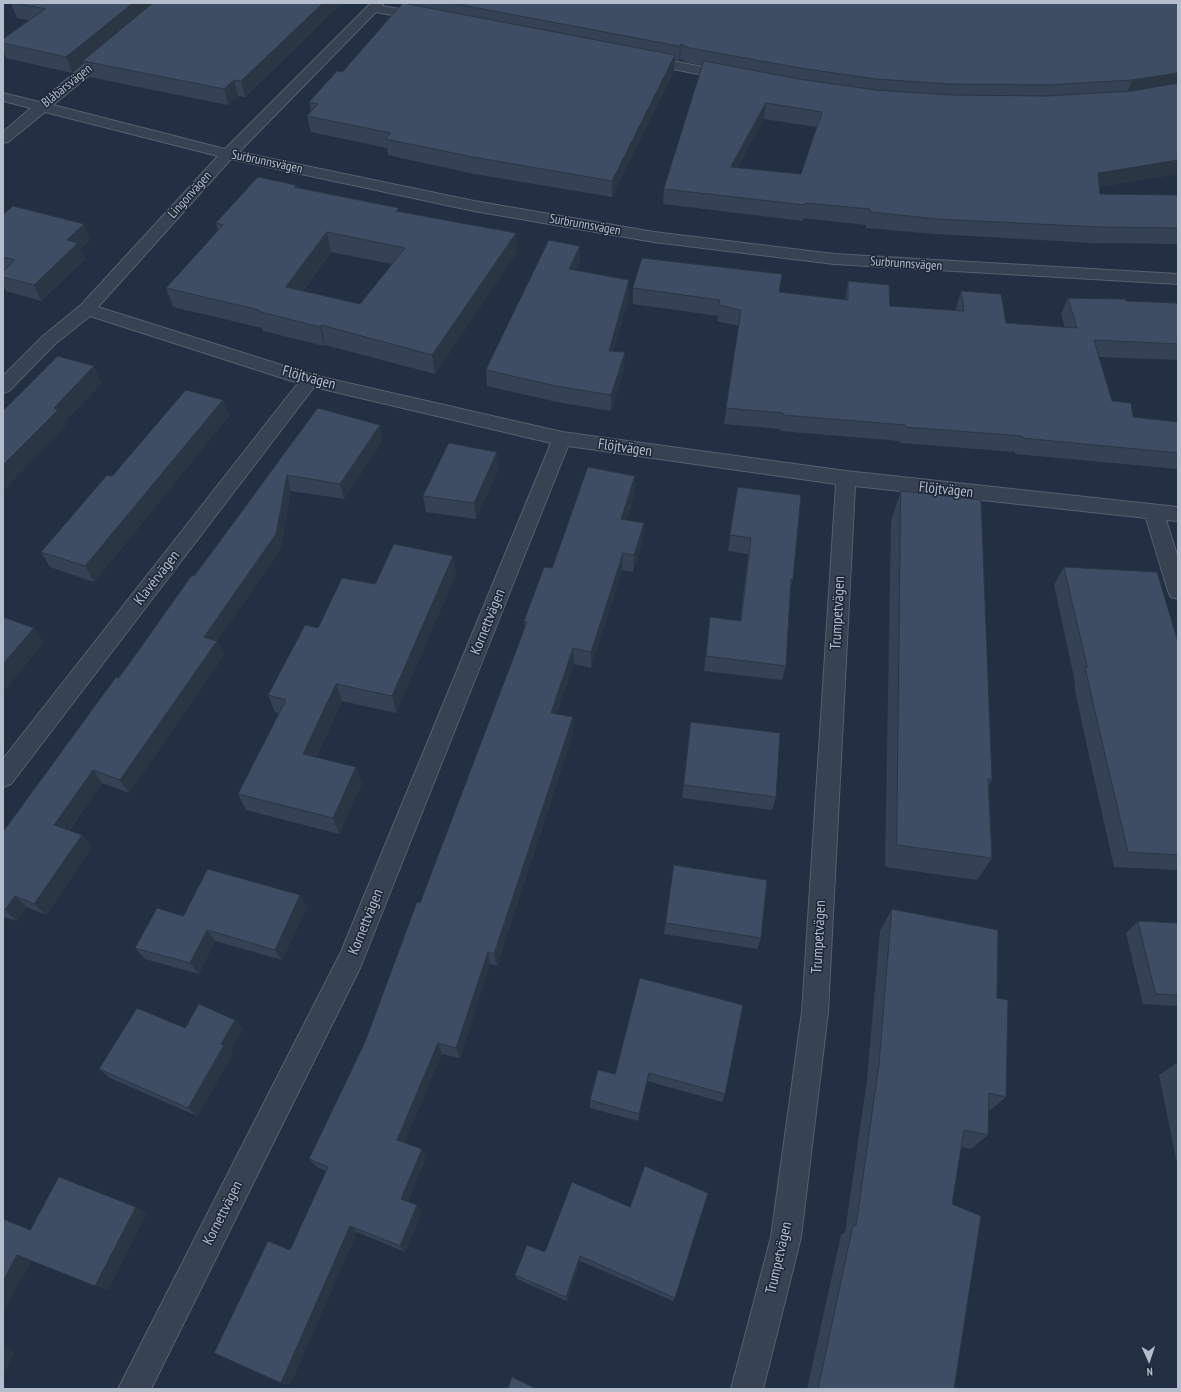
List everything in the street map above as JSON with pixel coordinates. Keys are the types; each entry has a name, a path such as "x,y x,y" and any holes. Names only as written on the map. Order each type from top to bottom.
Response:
{"street":[{"path":"375,5 436,20"},
{"name":"Lingonvägen","path":"3,387 50,340 87,309 228,154 375,5"},
{"name":"Blåbärsvägen","path":"3,139 120,43"},
{"path":"632,57 742,78"},
{"name":"Surbrunnsvägen","path":"3,97 228,154 474,206 654,237 834,259 1178,279"},
{"name":"Flöjtvägen","path":"87,309 310,380 562,439 846,478 1178,514"},
{"name":"Klavérvägen","path":"3,777 310,380"},
{"name":"Kornettvägen","path":"134,1389 351,959 562,439"},
{"name":"Trumpetvägen","path":"747,1389 786,1237 815,1012 846,478"},
{"path":"1154,512 1178,591"}],"building":[{"path":"14,3 133,3 66,57 3,43 3,39 45,9"},
{"path":"153,3 323,3 241,81 234,80 224,89 83,61"},
{"path":"403,3 675,55 612,181 473,157 385,139 391,133 307,116 318,104 309,102 337,71 342,72"},
{"path":"452,3 1178,3 1178,73 1132,80 1047,85 950,84 876,79 800,68 690,48 681,44 680,46"},
{"path":"704,61 799,79 876,90 950,95 1047,96 1132,91 1178,83 1178,160 1098,173 1100,194 1178,195 1178,228 1099,227 938,219 870,212 870,209 806,203 805,205 664,189","holes":["766,103 822,112 801,174 731,167"]},
{"path":"258,177 296,185 294,187 399,208 396,211 516,233 432,355 321,325 320,327 257,311 259,310 166,288 223,225 216,223","holes":["327,232 405,248 360,304 286,287"]},
{"path":"13,206 84,224 67,240 78,243 34,285 3,277 3,271 15,260 3,257 3,215"},
{"path":"549,240 580,246 569,269 629,280 609,351 625,352 611,395 556,386 486,370"},
{"path":"642,258 782,274 779,292 848,300 848,281 889,285 890,306 964,311 961,291 1001,294 1006,323 1077,328 1068,298 1125,299 1126,301 1178,303 1178,344 1094,340 1112,401 1131,403 1133,417 1178,422 1178,453 1022,438 1022,436 905,427 905,425 783,415 783,413 726,408 741,310 719,305 720,300 633,288"},
{"path":"58,356 94,366 54,408 58,410 3,465 3,411"},
{"path":"186,390 223,400 85,566 41,552 107,475 112,476"},
{"path":"318,408 380,425 340,484 287,475 276,534 204,637 217,641 120,780 93,770 54,825 82,835 34,904 15,896 5,910 3,910 3,832 116,677 119,678 192,575 194,576"},
{"path":"449,443 497,452 474,503 423,496"},
{"path":"588,467 635,476 621,519 644,523 634,555 623,553 591,652 573,648 551,713 573,717 494,954 488,952 456,1048 438,1043 397,1140 422,1149 401,1199 417,1205 400,1246 350,1226 281,1383 214,1353 268,1241 290,1250 328,1167 309,1159 365,1042 417,902 420,903 527,622 524,621 544,567 552,568"},
{"path":"738,487 801,495 793,579 791,579 786,666 706,656 710,617 741,621 751,538 730,535"},
{"path":"901,491 981,500 992,779 988,779 992,858 897,845"},
{"path":"394,544 453,556 392,696 336,684 303,754 356,767 333,818 238,794 286,700 268,695 305,625 318,628 342,578 375,584"},
{"path":"1064,567 1157,572 1178,642 1178,855 1128,852 1098,725 1085,667 1087,667"},
{"path":"3,617 34,628 3,664"},
{"path":"691,722 780,733 776,797 684,785"},
{"path":"674,865 767,880 761,938 666,923"},
{"path":"208,869 300,895 275,950 207,930 190,963 135,948 157,908 183,916"},
{"path":"892,909 998,930 997,998 1008,1000 1006,1097 989,1093 988,1135 964,1130 952,1204 981,1216 954,1389 818,1389 853,1225 856,1226 879,1064"},
{"path":"1138,921 1178,923 1178,995 1156,994"},
{"path":"640,978 743,1005 725,1094 649,1073 639,1114 590,1100 598,1070 615,1074"},
{"path":"199,1004 235,1020 221,1044 224,1045 188,1108 99,1069 137,1008 185,1028"},
{"path":"645,1166 708,1193 675,1298 580,1256 566,1297 515,1275 527,1245 545,1252 572,1182 630,1207"},
{"path":"59,1177 136,1207 95,1286 17,1255 3,1281 3,1219 30,1230"},
{"path":"512,1377 537,1389 508,1389"}]}
